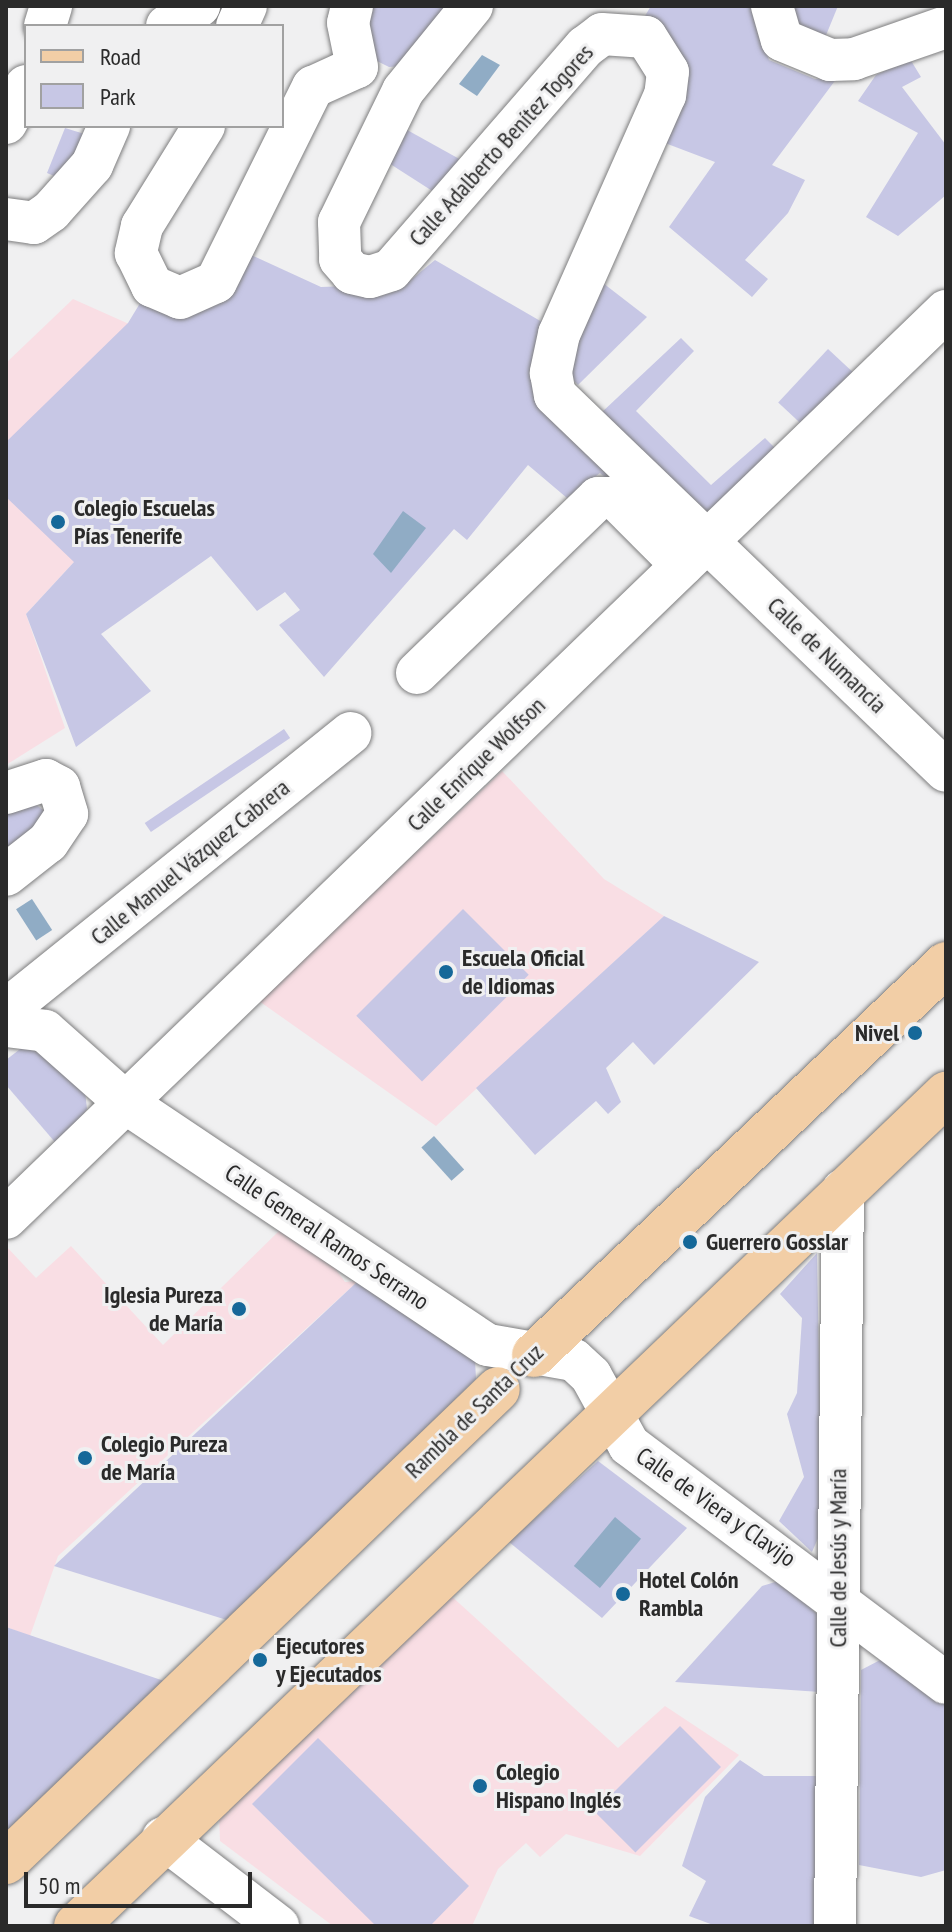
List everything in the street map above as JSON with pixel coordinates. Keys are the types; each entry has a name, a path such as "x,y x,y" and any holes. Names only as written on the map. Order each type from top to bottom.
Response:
{"main road":[{"name":"Rambla de Santa Cruz","path":"534,1355 946,964"},
{"path":"76,1926 163,1838 606,1413 946,1094"},
{"name":"Rambla de Santa Cruz","path":"6,1862 498,1389"}],"street":[{"path":"352,6 348,23 357,67"},
{"path":"357,67 403,91 472,6"},
{"path":"772,6 782,40 830,60 854,59 946,27"},
{"path":"176,24 229,12"},
{"name":"Calle Adalberto Benítez Togores","path":"403,91 335,239 352,273 370,277 391,270 585,47 602,34 623,33 646,37 660,52 668,72 658,116 559,334 551,373 555,395 695,552"},
{"path":"203,128 142,226 136,253 152,286 180,298 216,282 313,87 357,67"},
{"path":"6,123 24,90"},
{"path":"6,219 34,223 51,211 92,165 108,128"},
{"name":"Calle Enrique Wolfson","path":"6,1218 946,311"},
{"path":"417,673 598,498 615,498 695,552"},
{"name":"Calle de Numancia","path":"695,552 946,771"},
{"name":"Calle Manuel Vázquez Cabrera","path":"18,1000 350,733"},
{"path":"6,793 26,781 46,780 59,787 67,814 48,842 6,875"},
{"path":"18,1000 29,1013 26,1029"},
{"name":"Calle General Ramos Serrano","path":"26,1029 126,1103 488,1345 567,1358 586,1369 606,1413"},
{"name":"Calle de Jesús y María","path":"835,1926 843,1190"},
{"name":"Rambla de Santa Cruz","path":"498,1389 534,1355"},
{"name":"Calle de Viera y Clavijo","path":"606,1413 629,1445 838,1598 946,1683"},
{"path":"163,1838 278,1926"}],"shaded area":[{"path":"482,55 500,65 477,96 459,84"},
{"name":"Colegio Escuelas Pías Tenerife","path":"73,299 212,361 74,562 26,614 65,728 6,765 6,363"},
{"path":"403,511 426,528 391,573 373,554"},
{"name":"Escuela Oficial de Idiomas","path":"502,771 604,879 664,916 436,1126 259,1001"},
{"path":"32,899 52,930 36,940 16,909"},
{"path":"434,1136 464,1169 451,1181 421,1147"},
{"name":"Colegio Pureza de María","path":"283,1227 330,1261 345,1282 358,1281 58,1556 30,1636 6,1627 6,1246 36,1278 71,1246 163,1345"},
{"path":"615,1517 641,1539 600,1588 574,1566"},
{"name":"Colegio Hispano Inglés","path":"448,1593 618,1748 665,1706 739,1755 640,1856 566,1834 540,1857 526,1843 498,1869 472,1926 333,1926 220,1841 219,1816"}],"green space":[{"path":"366,6 463,6 402,66 389,67 375,60"},
{"path":"651,6 750,6 769,60 815,79 837,78 772,165 805,180 788,213 745,260 768,279 752,297 669,227 715,162 665,143 640,24"},
{"path":"787,6 838,6 822,45 799,37"},
{"path":"910,59 921,77 902,87 946,145 946,195 898,236 866,217 918,133 858,101 876,75"},
{"path":"400,126 463,161 437,194 384,160"},
{"path":"65,128 91,136 66,181 47,173"},
{"path":"251,255 321,287 406,284 435,260 549,326 538,361 680,547 600,473 567,498 528,465 467,540 454,529 324,677 279,625 300,610 285,592 257,611 211,556 101,634 151,691 76,747 26,614 74,562 6,497 6,442 128,323 145,295"},
{"path":"599,280 647,317 578,385 563,369"},
{"path":"681,338 694,351 636,411 711,485 765,438 777,450 703,525 601,413"},
{"path":"828,349 857,376 807,430 778,402"},
{"path":"284,729 290,738 151,832 145,823"},
{"path":"31,801 51,816 6,859 6,810"},
{"path":"463,909 529,975 422,1082 356,1016"},
{"path":"664,916 759,962 654,1065 633,1042 606,1068 621,1102 608,1114 596,1101 535,1155 476,1088"},
{"path":"24,1046 52,1056 84,1083 87,1109 60,1148 6,1085 6,1060"},
{"path":"817,1253 822,1529 812,1552 779,1521 804,1477 787,1414 797,1393 802,1318 780,1294"},
{"path":"358,1281 475,1360 476,1379 230,1621 54,1566"},
{"path":"598,1461 687,1528 602,1618 509,1542"},
{"path":"782,1580 823,1620 820,1692 675,1682 762,1586"},
{"path":"6,1627 167,1682 6,1840"},
{"path":"884,1658 946,1702 946,1870 921,1877 859,1865 861,1670"},
{"path":"680,1726 721,1767 635,1853 594,1812"},
{"path":"318,1738 469,1886 430,1926 376,1926 252,1804"},
{"path":"740,1760 764,1776 821,1776 820,1926 716,1926 689,1916 706,1881 682,1866 705,1797"}],"place":[{"name":"Colegio Escuelas Pías Tenerife","path":"58,522"},
{"name":"Escuela Oficial de Idiomas","path":"446,972"},
{"name":"Nivel","path":"915,1033"},
{"name":"Guerrero Gosslar","path":"690,1242"},
{"name":"Iglesia Pureza de María","path":"239,1309"},
{"name":"Colegio Pureza de María","path":"85,1458"},
{"name":"Hotel Colón Rambla","path":"623,1594"},
{"name":"Ejecutores y Ejecutados","path":"260,1660"},
{"name":"Colegio Hispano Inglés","path":"480,1786"}]}
